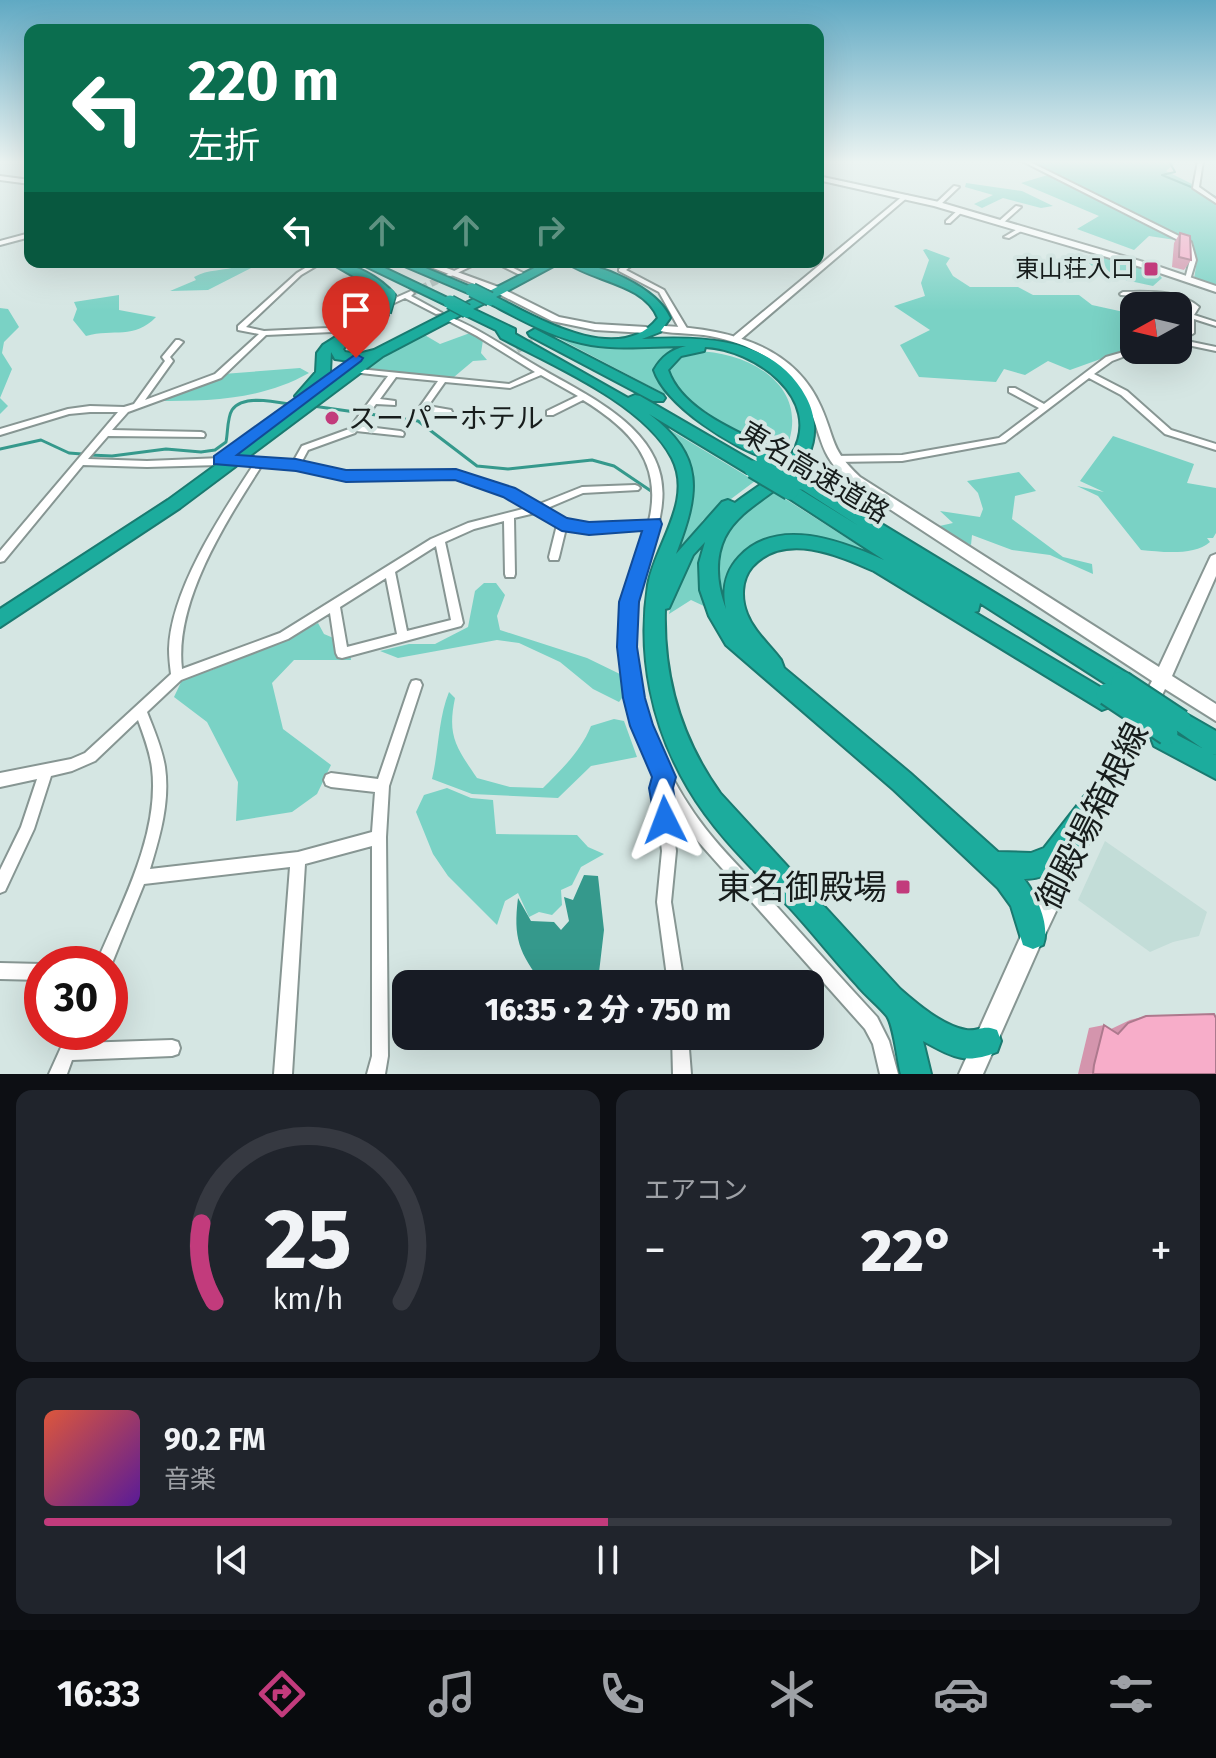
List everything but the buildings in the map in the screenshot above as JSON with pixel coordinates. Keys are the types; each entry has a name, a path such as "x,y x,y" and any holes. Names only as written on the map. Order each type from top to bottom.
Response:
{"highway":[{"path":"298,405 325,372 325,350 384,312 390,300 380,286 346,268"},
{"name":"東名高速道路","path":"380,268 461,296 485,299 846,508 1110,692"},
{"name":"東名高速道路","path":"398,268 461,296"},
{"path":"412,268 461,296 485,299 561,333 621,344 683,340 728,345 766,362 787,380 797,394 806,418 802,452 788,471 726,522 712,545 708,572 717,612 734,640 750,656 782,678 993,865 1023,899 1033,935"},
{"path":"485,299 530,268"},
{"path":"0,619 174,504 354,364 441,315 485,299 544,268"},
{"path":"586,268 649,295 662,306 664,313 661,323 649,332 629,340 600,342"},
{"name":"東名高速道路","path":"485,299 501,328 762,461"},
{"path":"354,364 441,315"},
{"path":"501,328 506,335 596,385 640,415 667,438 680,457 687,477 686,501 656,593 655,641 661,688 676,737 699,783 732,825 901,1009 964,1045 986,1041"},
{"path":"354,332 336,350 354,364"},
{"path":"656,616 693,542 723,511 780,465 792,449 797,425 795,409 784,387 771,373 747,358 722,349 701,347 681,351 665,361 661,375 668,390 762,461"},
{"path":"0,606 227,460"},
{"name":"東名高速道路","path":"799,482 1110,692"},
{"path":"782,678 738,618 735,583 741,567 758,551 774,545 806,542 846,552 881,566 1007,639 1110,692 1170,731 1216,768"},
{"path":"1170,731 1216,744"},
{"path":"993,865 1031,866 1053,858 1103,793"},
{"path":"901,1009 916,1074"}],"street":[{"path":"824,265 888,211"},
{"path":"960,211 1216,289"},
{"path":"948,222 960,211"},
{"path":"1000,223 1013,211"},
{"path":"1125,211 1189,243 1193,260 1188,279"},
{"path":"1007,237 1021,229"},
{"path":"0,243 24,237"},
{"path":"308,268 241,328 264,333 329,330 408,294 441,315 513,351 541,372 584,396 623,426 652,464 658,489 653,524 629,602 627,647 634,698 642,726 680,805 724,862 871,1023 881,1041 889,1074"},
{"path":"436,268 451,274 485,299 564,324 646,330"},
{"path":"451,274 464,268"},
{"path":"510,268 520,273"},
{"path":"624,268 621,270 662,291 684,330"},
{"path":"737,338 820,268"},
{"path":"1192,317 1216,324"},
{"path":"664,329 737,338 780,360 798,377 812,398 825,445 834,459 871,492 1216,713"},
{"path":"0,432 68,412 125,410 218,376 264,333"},
{"path":"137,406 160,377 169,361 166,357 179,342"},
{"path":"1192,343 1216,349"},
{"path":"834,459 902,458 947,447 1002,440 1088,374 1109,359 1120,355"},
{"path":"354,364 393,375 510,386 541,372"},
{"path":"1088,374 1124,393 1168,432 1216,447"},
{"path":"354,428 393,375"},
{"path":"442,381 423,408 448,412"},
{"path":"1012,390 1045,408"},
{"path":"550,413 584,396"},
{"path":"375,401 392,403"},
{"path":"0,558 125,410"},
{"path":"296,465 305,448 354,428 400,434"},
{"path":"106,433 201,435"},
{"path":"81,462 260,461 346,476 456,474 492,485 562,524 589,528 653,524"},
{"path":"177,676 174,644 187,598 233,503 260,461"},
{"path":"0,780 72,765 90,757 177,676 284,636 440,540 471,526 536,509 582,490 635,488"},
{"path":"509,515 510,574"},
{"path":"554,557 562,524"},
{"path":"334,606 342,653 457,623 440,540"},
{"name":"御殿場箱根線","path":"971,1074 1033,935 1163,677 1216,560"},
{"path":"390,571 403,637"},
{"path":"376,1074 380,1056 379,837 382,786 416,685"},
{"path":"111,946 140,877 160,798 159,770 141,711"},
{"path":"0,886 27,829 47,769"},
{"path":"664,777 661,788 669,851 664,902 674,970"},
{"path":"331,780 382,786"},
{"path":"140,877 298,859 379,837"},
{"path":"283,1074 298,859"},
{"path":"0,971 24,972"},
{"path":"58,1074 67,1052 172,1048"},
{"path":"681,1050 682,1074"}],"shaded area":[{"path":"1087,211 1216,211 1216,288 1194,279 1197,260 1193,243 1135,215 1140,221 1182,241 1149,236 1134,250 1077,229 1099,216"},
{"path":"923,250 950,258 946,264 953,276 970,287 1018,287 1033,295 1079,295 1092,305 1120,311 1120,352 1070,370 1048,361 1025,375 1004,369 996,382 919,377 900,345 930,330 894,306 925,296 921,283 929,260"},
{"path":"1105,255 1156,271 1162,278 1153,286 1125,280 1099,271 1085,259"},
{"path":"251,268 208,290 170,291 196,280 194,277 199,274"},
{"path":"119,295 119,310 156,317 140,329 86,336 73,320 77,309 74,302"},
{"path":"0,308 8,309 19,327 4,342 2,353 12,369 0,398"},
{"path":"470,333 483,340 481,353 487,360 473,361 454,377 364,369 423,334 440,344"},
{"path":"561,336 579,341 710,346 674,351 658,363 656,370 661,383 676,400 560,339"},
{"path":"695,351 738,359 774,379 785,394 791,412 791,433 783,456 706,412 667,378 667,367 678,359 676,357"},
{"path":"300,368 309,373 254,394 157,401 223,374"},
{"path":"0,398 8,406 0,414"},
{"path":"647,416 755,481 703,520 672,563 692,486"},
{"path":"1113,436 1194,464 1187,483 1216,488 1216,533 1213,538 1207,538 1210,542 1187,551 1141,550 1098,496 1077,486 1104,492 1080,481"},
{"path":"1019,472 1036,491 1015,496 1012,519 1063,557 1092,564 1093,574 1050,555 1012,550 972,535 971,545 935,527 953,523 940,511 980,517 983,509 978,493 967,481"},
{"path":"773,491 900,572 853,550 755,547 730,611 723,609 717,568 723,540 742,516"},
{"path":"714,526 706,607 691,600 669,614 678,576"},
{"path":"484,583 496,583 505,595 497,616 500,630 587,658 624,676 625,694 619,702 593,689 560,662 519,643 497,640 398,658 380,651 409,644 435,644 468,627 475,591"},
{"path":"318,623 324,634 350,645 351,660 294,660 272,683 283,729 331,765 317,794 292,812 236,821 238,782 207,722 174,697 183,678 212,670"},
{"path":"449,692 455,698 452,722 455,741 477,778 510,787 543,788 576,752 591,726 614,719 624,721 637,757 591,766 558,798 472,794 432,779"},
{"path":"447,788 471,798 493,800 496,834 577,835 588,847 604,854 581,867 572,885 561,890 562,905 552,915 539,912 529,917 518,893 505,901 497,925 448,876 433,854 416,812 424,795"},
{"path":"1105,841 1207,912 1199,936 1150,952 1078,900"},
{"path":"584,875 598,876 604,930 599,970 533,970 523,954 517,935 518,898 531,921 554,922 561,930 569,921 564,897 573,900"}],"waterway":[{"path":"90,455 112,456 166,449 215,450 226,442 230,413 238,405 265,400 301,406"},
{"path":"253,401 261,401"},
{"path":"313,406 418,421 477,466 508,469 592,460 614,466 651,491"},
{"path":"0,449 41,440 69,453 82,454"}],"tunnel":[{"path":"411,293 447,276"},
{"path":"517,350 561,326"}],"place":[{"name":"東山荘入口","path":"1151,269"},
{"name":"スーパーホテル","path":"332,418"},
{"name":"東名御殿場","path":"903,887"}],"route":[{"path":"356,358 220,460 296,465 346,476 433,472 456,474 509,493 562,524 606,528 653,524 629,602 627,647 634,698 653,755 664,777 661,788 665,820"}]}
